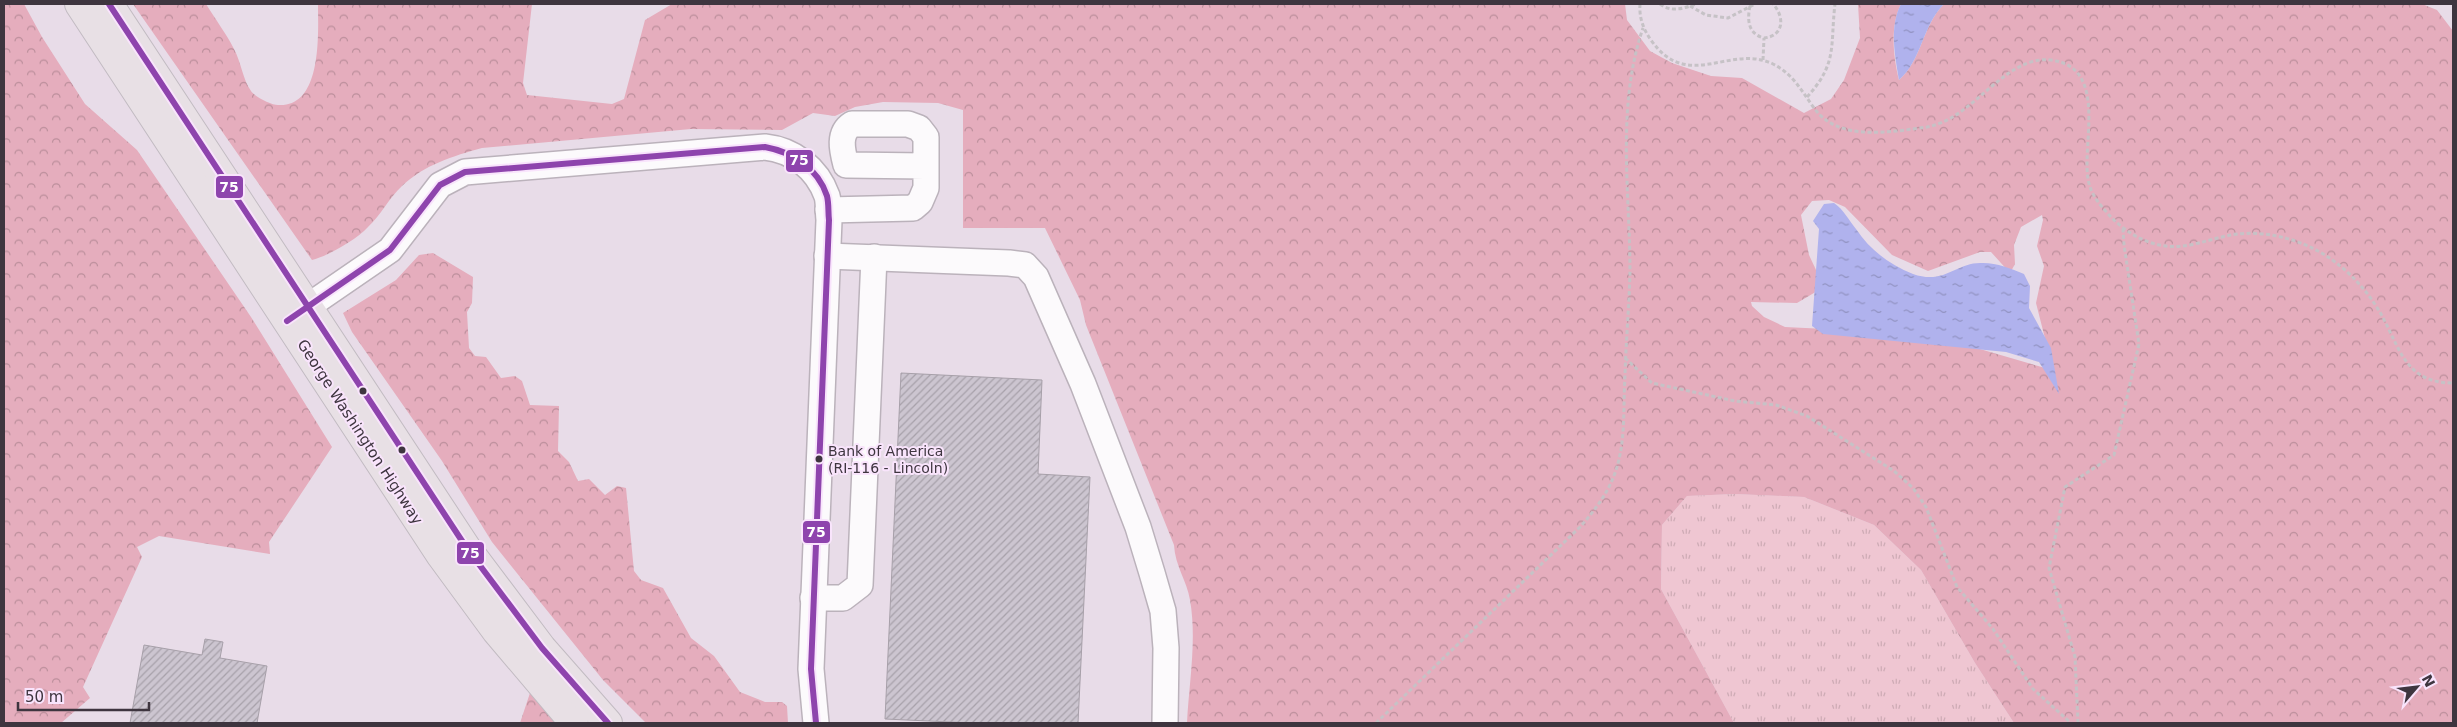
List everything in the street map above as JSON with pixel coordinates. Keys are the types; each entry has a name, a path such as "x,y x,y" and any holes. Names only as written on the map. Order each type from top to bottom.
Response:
{"main road":[{"name":"George Washington Highway","path":"79,4 297,314 484,573 542,648 608,723"},
{"name":"George Washington Highway","path":"109,4 463,587 516,656 574,723"}],"street":[{"path":"828,210 913,208 920,202 926,188 926,138 920,128 908,124 852,124 845,128 843,135 843,155 846,165 925,166"},
{"path":"297,314 390,250 440,185 465,172 765,147 786,151 801,160 816,176 827,197 828,210 811,670 816,723"},
{"path":"827,256 1010,263 1025,265 1036,277 1083,384 1138,527 1163,611 1166,648 1165,723"},
{"path":"813,598 844,598 860,585 874,258"}],"path":[{"path":"1376,723 1573,534 1597,508 1616,470 1620,451 1630,272 1627,207 1628,112 1634,53 1643,27 1640,4"},
{"path":"1660,4 1665,8 1675,10 1696,4"},
{"path":"1690,6 1706,15 1721,18 1734,16 1754,4"},
{"path":"1750,6 1748,20 1750,27 1753,33 1764,38 1776,34 1780,28 1780,14 1773,4"},
{"path":"1807,98 1829,65 1835,4"},
{"path":"1643,27 1661,52 1684,64 1711,65 1738,58 1763,60 1788,74 1796,81 1818,114 1840,128 1873,132 1924,127 1953,118 2005,77 2023,66 2042,60 2061,63 2075,71 2087,94 2089,112 2087,172 2091,190 2100,206 2123,228 2141,239 2162,246 2182,247 2228,235 2250,233 2284,238 2318,251 2349,274 2374,303 2394,344 2413,370 2428,380 2453,383"},
{"path":"1763,60 1764,38"},
{"path":"2078,723 2075,657 2049,568 2065,487 2114,454 2140,344 2123,228"},
{"path":"1625,358 1652,383 1735,401 1776,405 1806,416 1894,471 1913,488 1926,507 1957,587 1992,629 2033,689 2071,723"}],"green space":[{"path":"4,4 24,4 42,37 85,104 137,150 251,317 332,447 269,542 270,554 159,536 137,547 142,557 83,687 90,698 61,723 4,723"},
{"path":"133,4 206,4 228,37 251,91 256,96 278,105 293,103 303,94 310,82 315,66 317,49 318,4 532,4 523,83 527,95 612,104 624,99 645,20 672,4 1625,4 1627,20 1650,51 1672,63 1711,76 1742,78 1804,113 1831,99 1844,80 1860,38 1858,4 1901,4 1894,31 1895,61 1899,80 1913,63 1931,22 1944,4 2422,4 2437,10 2453,31 2453,723 2014,723 1975,663 1921,570 1874,525 1804,497 1735,494 1687,496 1662,525 1661,589 1734,723 1187,723 1193,646 1190,600 1176,560 1174,545 1086,325 1080,300 1045,228 963,228 963,110 938,103 883,102 855,107 835,116 813,113 782,130 691,129 482,148 450,158 420,172 397,191 363,232 342,247 312,260","holes":["1829,200 1845,207 1892,255 1928,271 1980,252 1991,252 2010,273 2015,264 2014,245 2021,227 2042,215 2043,220 2037,246 2044,266 2036,303 2052,366 2045,368 1973,347 1826,329 1785,327 1764,317 1752,306 1751,302 1797,303 1824,287 1809,255 1801,215 1812,201"]},
{"path":"433,253 473,277 472,303 467,312 469,348 475,356 486,357 501,378 515,376 522,381 530,405 559,406 558,451 569,462 578,481 589,479 605,495 617,486 626,488 634,571 641,580 663,588 691,638 714,656 740,692 765,702 782,702 787,706 788,723 646,723 603,680 492,542 442,461 352,332 343,313 396,280 419,255"},
{"path":"1735,494 1804,497 1874,525 1921,570 1975,663 2014,723 1734,723 1661,589 1662,525 1687,496"},
{"path":"534,681 571,723 520,723"}],"water":[{"path":"1901,4 1944,4 1931,22 1913,63 1899,80 1894,32 1897,13"},
{"path":"1834,203 1874,250 1896,266 1913,274 1933,277 1972,264 1991,263 2024,274 2030,286 2029,308 2051,348 2059,394 2039,362 2006,352 1823,334 1812,326 1819,229 1813,221 1824,204"}],"building":[{"path":"901,373 1042,380 1038,474 1090,477 1078,723 972,723 885,719"},
{"path":"205,639 223,642 220,658 267,666 257,723 130,723 144,645 202,655"}],"transit line":[{"name":"75","path":"109,4 466,547 542,648 608,723"},
{"name":"75","path":"287,321 390,250 440,185 465,172 765,147 785,153 803,163 823,186 828,199 829,220 811,669 816,723"}],"place":[{"name":"Bank of America (RI-116 - Lincoln)","path":"819,459"}]}
